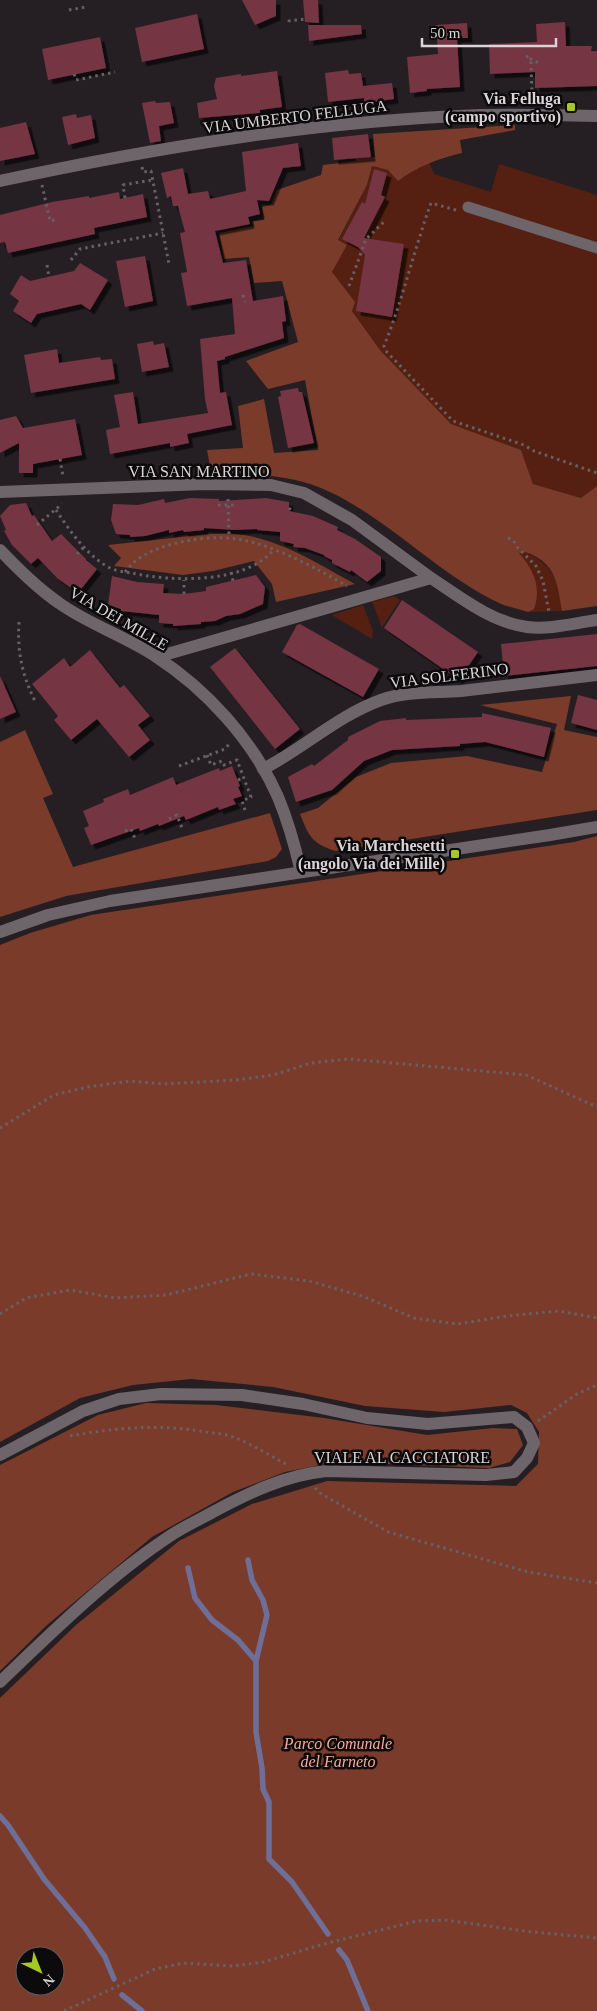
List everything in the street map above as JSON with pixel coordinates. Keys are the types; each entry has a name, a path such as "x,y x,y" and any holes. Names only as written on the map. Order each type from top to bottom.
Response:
{"street":[{"name":"VIA UMBERTO FELLUGA","path":"0,181 139,153 233,138 332,126 482,115 597,116"},
{"name":"VIA SAN MARTINO","path":"0,492 204,484 271,485 304,493 352,520 471,605 513,624 544,627 597,620"},
{"name":"VIA DEI MILLE","path":"0,550 60,604 156,657 200,690 215,706 250,747 277,796 293,836 301,872"},
{"path":"156,657 431,578"},
{"name":"VIA SOLFERINO","path":"263,769 282,759 329,726 353,712 382,700 427,692 460,691 597,675"},
{"path":"0,932 48,915 102,902 597,827"},
{"name":"VIALE AL CACCIATORE","path":"0,1455 82,1411 119,1399 161,1394 242,1395 303,1404 367,1418 428,1424 514,1417 527,1427 534,1443 527,1458 514,1472 486,1476 326,1471 305,1474 245,1494 171,1535 136,1560 46,1638 0,1682"}],"lane":[{"path":"468,207 597,248"}],"path":[{"path":"69,10 86,7"},
{"path":"289,22 289,20 305,18"},
{"path":"526,57 531,56 532,96 554,96 554,108"},
{"path":"531,62 538,62"},
{"path":"74,74 76,80 115,72"},
{"path":"141,164 143,172 151,171 169,264"},
{"path":"125,198 123,185 152,180"},
{"path":"43,192 50,221 55,220"},
{"path":"468,207 459,211 431,203 396,318 384,346 385,350 453,421 524,445 534,452 597,473"},
{"path":"349,286 366,238 385,221"},
{"path":"71,260 80,249 163,233"},
{"path":"47,265 49,276"},
{"path":"243,295 245,302"},
{"path":"60,459 64,482"},
{"path":"228,492 229,538"},
{"path":"38,525 67,500"},
{"path":"218,505 234,505"},
{"path":"289,508 293,512"},
{"path":"56,510 84,547 111,568 125,572 184,580 254,566 266,560 273,550"},
{"path":"125,572 138,558 162,547 188,541 229,538 259,544 311,566 349,587"},
{"path":"508,538 513,540 518,548 536,566 543,581 550,616"},
{"path":"77,554 84,547"},
{"path":"231,572 233,581"},
{"path":"137,582 138,574"},
{"path":"184,580 184,594"},
{"path":"19,622 20,664 26,683 35,701"},
{"path":"179,766 225,749"},
{"path":"208,755 211,765 222,761 224,765 237,760 251,797 242,801 245,810"},
{"path":"238,780 244,778"},
{"path":"169,819 177,815 182,828"},
{"path":"125,831 131,828 136,841"},
{"path":"0,1128 54,1095 88,1087 130,1081 163,1084 236,1080 273,1075 311,1063 349,1059 526,1075 597,1107"},
{"path":"0,1314 26,1298 70,1290 115,1298 166,1295 251,1274 309,1281 366,1298 414,1318 457,1324 506,1316 558,1311 597,1318"},
{"path":"527,1427 538,1422 576,1394 597,1385"},
{"path":"64,2011 155,1969 184,1963 233,1966 264,1962 320,1945 417,1921 445,1920 532,1932 597,1938"}],"shaded area":[{"path":"429,162 434,174 491,192 499,164 597,195 597,486 581,498 533,484 521,450 451,425 380,350 352,311 332,272 347,245 338,241 367,185 372,166 388,170 398,180 410,171"},
{"path":"527,552 544,564 554,576 559,590 562,611 528,612 534,608 519,553"},
{"path":"394,596 400,600 382,627 372,602"},
{"path":"363,605 373,631 372,639 332,615"}],"green space":[{"path":"515,125 515,130 460,140 462,153 428,164 398,181 388,170 372,166 367,185 338,240 347,245 332,272 355,302 352,311 380,350 451,424 521,450 533,484 581,498 597,486 597,606 562,611 556,582 550,569 545,563 531,554 519,553 535,579 536,601 534,609 528,612 502,604 477,591 374,518 330,492 287,478 256,474 211,472 207,450 243,448 238,406 264,399 274,453 318,450 305,380 268,389 246,361 298,342 282,281 254,283 249,257 224,259 219,233 254,226 253,221 264,220 262,207 271,205 277,190 321,175 323,165 356,161 356,158 375,157 373,134"},
{"path":"208,534 235,534 266,540 312,560 355,584 276,602 272,584 254,561 213,571 183,575 114,566 121,558 108,545"},
{"path":"571,696 564,730 597,737 597,810 335,851 316,842 306,828 300,814 318,808 356,777 391,763 467,756 542,772 557,724 480,705"},
{"path":"25,730 53,794 43,798 73,867 270,813 282,849 276,857 268,861 66,896 0,917 0,742"},
{"name":"Parco Comunale del Farneto","path":"597,836 597,2011 0,2011 0,1698 76,1625 179,1541 252,1504 327,1481 516,1486 538,1464 539,1432 527,1413 511,1405 444,1412 365,1406 273,1387 191,1379 133,1385 80,1398 0,1442 0,945 30,933 91,915 574,842"},
{"path":"146,1403 216,1405 324,1418 427,1435 493,1428 517,1429 523,1445 510,1462 489,1468 390,1464 325,1464 285,1472 233,1492 152,1537 47,1625 0,1671 0,1465 98,1415"}],"building":[{"path":"242,0 276,0 276,16 255,25"},
{"path":"303,0 318,0 319,23 305,22"},
{"path":"197,14 204,49 142,62 135,28"},
{"path":"565,22 566,46 592,46 591,51 597,51 597,86 535,88 535,72 490,74 489,44 537,42 536,24"},
{"path":"467,23 468,38 457,38 460,87 427,89 427,91 410,93 407,57 438,54 436,25"},
{"path":"308,25 361,25 362,34 309,41"},
{"path":"100,37 106,68 48,80 42,49"},
{"path":"348,70 349,74 361,73 363,86 392,83 394,99 364,103 364,98 328,102 325,73"},
{"path":"277,71 282,107 260,110 260,113 199,118 197,103 217,99 214,86 216,78"},
{"path":"155,101 156,103 170,102 174,123 159,126 161,141 150,143 142,103"},
{"path":"76,114 77,118 91,115 95,138 68,145 62,117"},
{"path":"26,122 35,154 0,161 0,128"},
{"path":"368,134 371,157 334,160 332,138"},
{"path":"298,143 301,166 283,168 269,201 257,200 260,214 248,217 250,224 215,231 223,263 246,260 253,301 283,296 286,321 282,322 284,338 217,361 220,393 226,392 232,425 187,434 189,443 170,447 170,443 110,454 106,430 120,427 114,395 133,392 138,424 208,413 200,339 235,334 232,298 187,306 181,273 187,272 180,233 185,232 178,206 173,206 171,196 167,198 161,173 183,168 188,194 208,191 210,199 246,191 242,152"},
{"path":"374,169 387,173 381,195 385,197 364,238 404,244 392,317 356,311 365,255 358,247 342,239 362,202 365,204"},
{"path":"119,192 120,199 143,194 147,217 94,228 95,234 8,253 5,242 0,243 0,215 52,202 89,196 89,198"},
{"path":"145,256 153,301 125,307 116,261"},
{"path":"80,263 108,280 90,310 81,304 37,314 31,323 13,311 19,301 10,294 21,275 30,281 74,271"},
{"path":"153,341 154,345 164,343 169,367 142,372 137,344"},
{"path":"57,349 59,363 100,357 101,360 112,359 115,379 31,393 24,355"},
{"path":"298,388 299,392 302,392 314,443 288,448 278,397 281,396 280,391"},
{"path":"16,416 23,428 75,419 82,455 33,464 33,473 19,473 19,443 0,453 0,420"},
{"path":"190,498 219,499 219,501 266,498 289,502 289,511 313,516 338,527 337,530 355,539 381,557 381,571 367,582 351,570 350,572 332,563 332,560 324,555 305,548 293,547 294,544 280,541 280,532 257,529 204,528 204,530 184,532 183,530 169,533 169,530 145,536 130,537 130,535 116,534 111,520 113,504 138,505 164,499 165,503"},
{"path":"26,503 32,516 34,515 52,541 61,534 97,569 78,593 57,578 38,558 31,564 12,545 4,531 6,530 0,516 10,505"},
{"path":"256,575 265,587 263,604 240,614 226,616 215,621 201,622 201,624 173,626 173,624 159,623 159,615 121,611 121,609 108,605 112,576 137,582 164,584 163,593 184,594 206,591 206,587"},
{"path":"402,600 478,652 459,680 384,628"},
{"path":"300,624 379,669 363,697 282,652 297,625"},
{"path":"597,634 597,666 504,676 501,644"},
{"path":"235,648 300,729 275,749 210,667"},
{"path":"90,650 120,688 124,685 150,716 138,725 150,740 129,757 97,719 71,740 54,720 58,716 32,684 64,658 70,667"},
{"path":"0,676 16,712 0,719"},
{"path":"578,695 597,700 597,730 571,723"},
{"path":"482,713 551,728 544,757 485,742 460,744 460,746 392,750 364,761 332,790 296,802 288,777 312,764 314,766 348,740 348,737 380,721 406,718 406,720 482,717"},
{"path":"232,766 242,796 233,799 236,804 219,810 218,807 186,820 184,816 159,826 158,824 140,831 139,828 91,845 84,828 89,826 83,811 104,802 103,799 128,789 130,795 173,777 176,785 219,768 220,771"}],"waterway":[{"path":"248,1560 252,1580 263,1600 267,1615 256,1661 256,1732 262,1768 263,1789 269,1802 269,1859 292,1882 328,1934"},
{"path":"188,1568 195,1598 212,1620 238,1640 256,1661"},
{"path":"0,1816 44,1879 85,1928 105,1957 114,1979"},
{"path":"339,1950 347,1960 368,2011"},
{"path":"122,1995 142,2011"}],"place":[{"name":"Via Felluga (campo sportivo)","path":"571,107"},
{"name":"Via Marchesetti (angolo Via dei Mille)","path":"455,854"}]}
